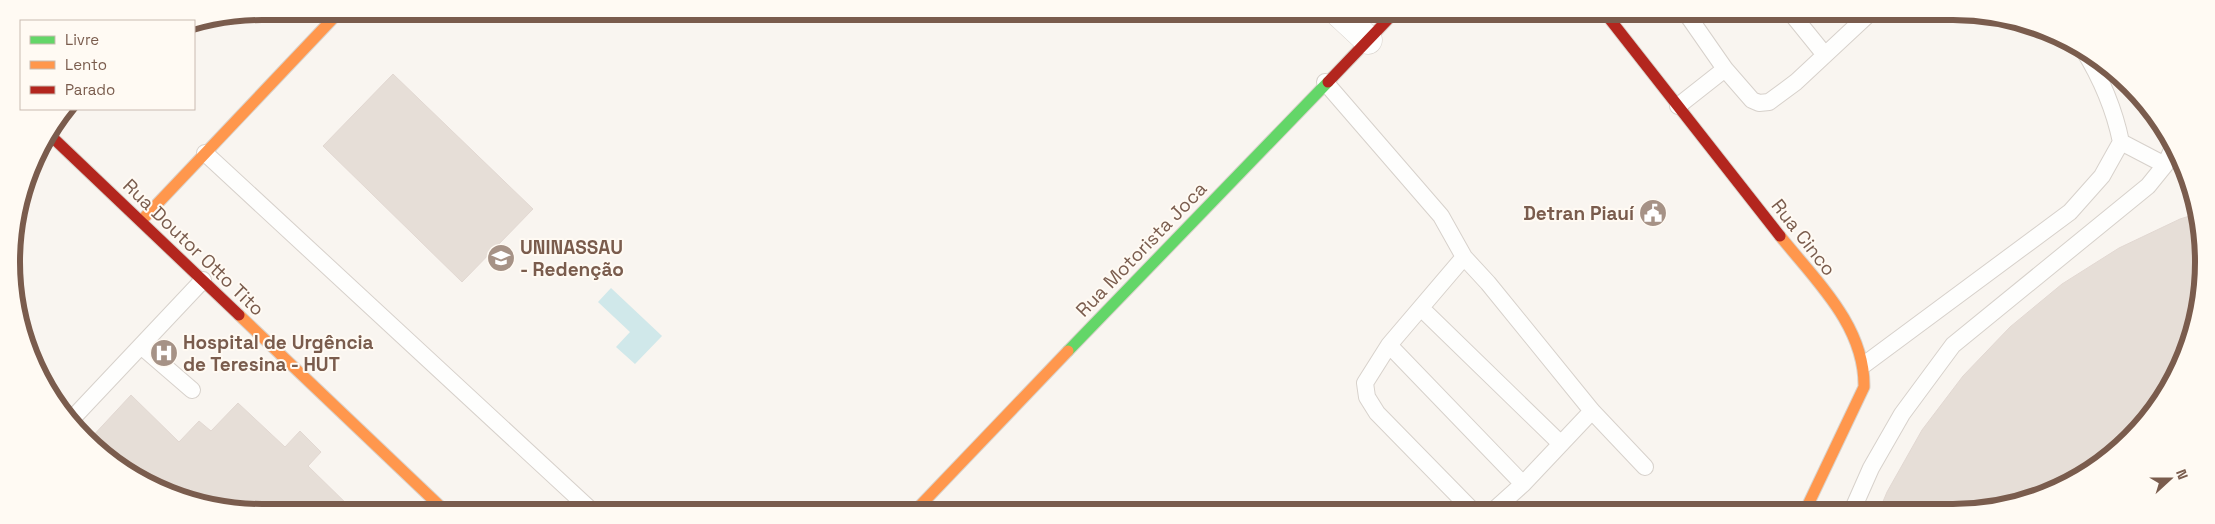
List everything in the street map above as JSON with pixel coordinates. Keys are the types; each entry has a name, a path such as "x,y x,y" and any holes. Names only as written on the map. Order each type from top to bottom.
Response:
{"street":[{"path":"141,220 332,20"},
{"path":"1347,20 1368,40"},
{"name":"Rua Motorista Joca","path":"922,504 1325,82 1387,20"},
{"name":"Rua Cinco","path":"1610,20 1838,309 1856,336 1865,364 1864,386 1809,504"},
{"name":"Rua Doutor Otto Tito","path":"54,138 437,504"}],"lane":[{"path":"1691,20 1724,69 1752,100 1759,103 1769,102 1796,82 1862,20"},
{"path":"1797,20 1825,55"},
{"path":"1865,364 2070,212 2102,176 2121,142 2112,107 2092,65"},
{"path":"1678,106 1724,69"},
{"path":"1325,82 1441,216 1464,257 1488,283 1592,411 1645,467"},
{"path":"1855,504 1871,468 1902,414 1953,345 2148,186 2168,157 2121,142"},
{"path":"205,154 584,504"},
{"path":"1464,257 1389,345 1366,384 1367,397 1377,413 1466,504"},
{"path":"75,416 203,280"},
{"path":"1421,308 1561,444"},
{"path":"1389,345 1523,484"},
{"path":"141,346 192,390"},
{"path":"1501,504 1523,484 1592,411"}],"water":[{"path":"611,288 662,336 635,364 616,347 630,332 598,302"}],"building":[{"path":"393,74 533,209 462,282 323,146"},
{"path":"2190,216 2193,230 2195,262 2193,294 2187,325 2177,355 2163,383 2135,422 2113,444 2074,472 2046,486 2016,496 1985,502 1953,504 1882,504 1922,430 1963,376 2010,327 2062,284 2119,248"},
{"path":"131,395 179,442 199,421 211,431 238,403 285,447 300,431 321,452 308,466 347,504 262,504 230,502 199,496 169,486 141,472 115,454 93,435"}],"traffic: fast":[{"path":"1068,351 1328,82"}],"traffic: slow":[{"path":"141,221 331,20"},
{"path":"1780,236 1823,287 1836,306 1856,344 1862,365 1864,387 1808,504"},
{"path":"239,315 438,504"},
{"path":"922,504 1068,351"}],"traffic: jam":[{"path":"1328,82 1387,20"},
{"path":"1610,20 1780,236"},
{"path":"54,139 239,315"}],"place":[{"name":"Detran Piauí","path":"1653,213"},
{"name":"UNINASSAU - Redenção","path":"501,258"},
{"name":"Hospital de Urgência de Teresina - HUT","path":"164,353"}]}
